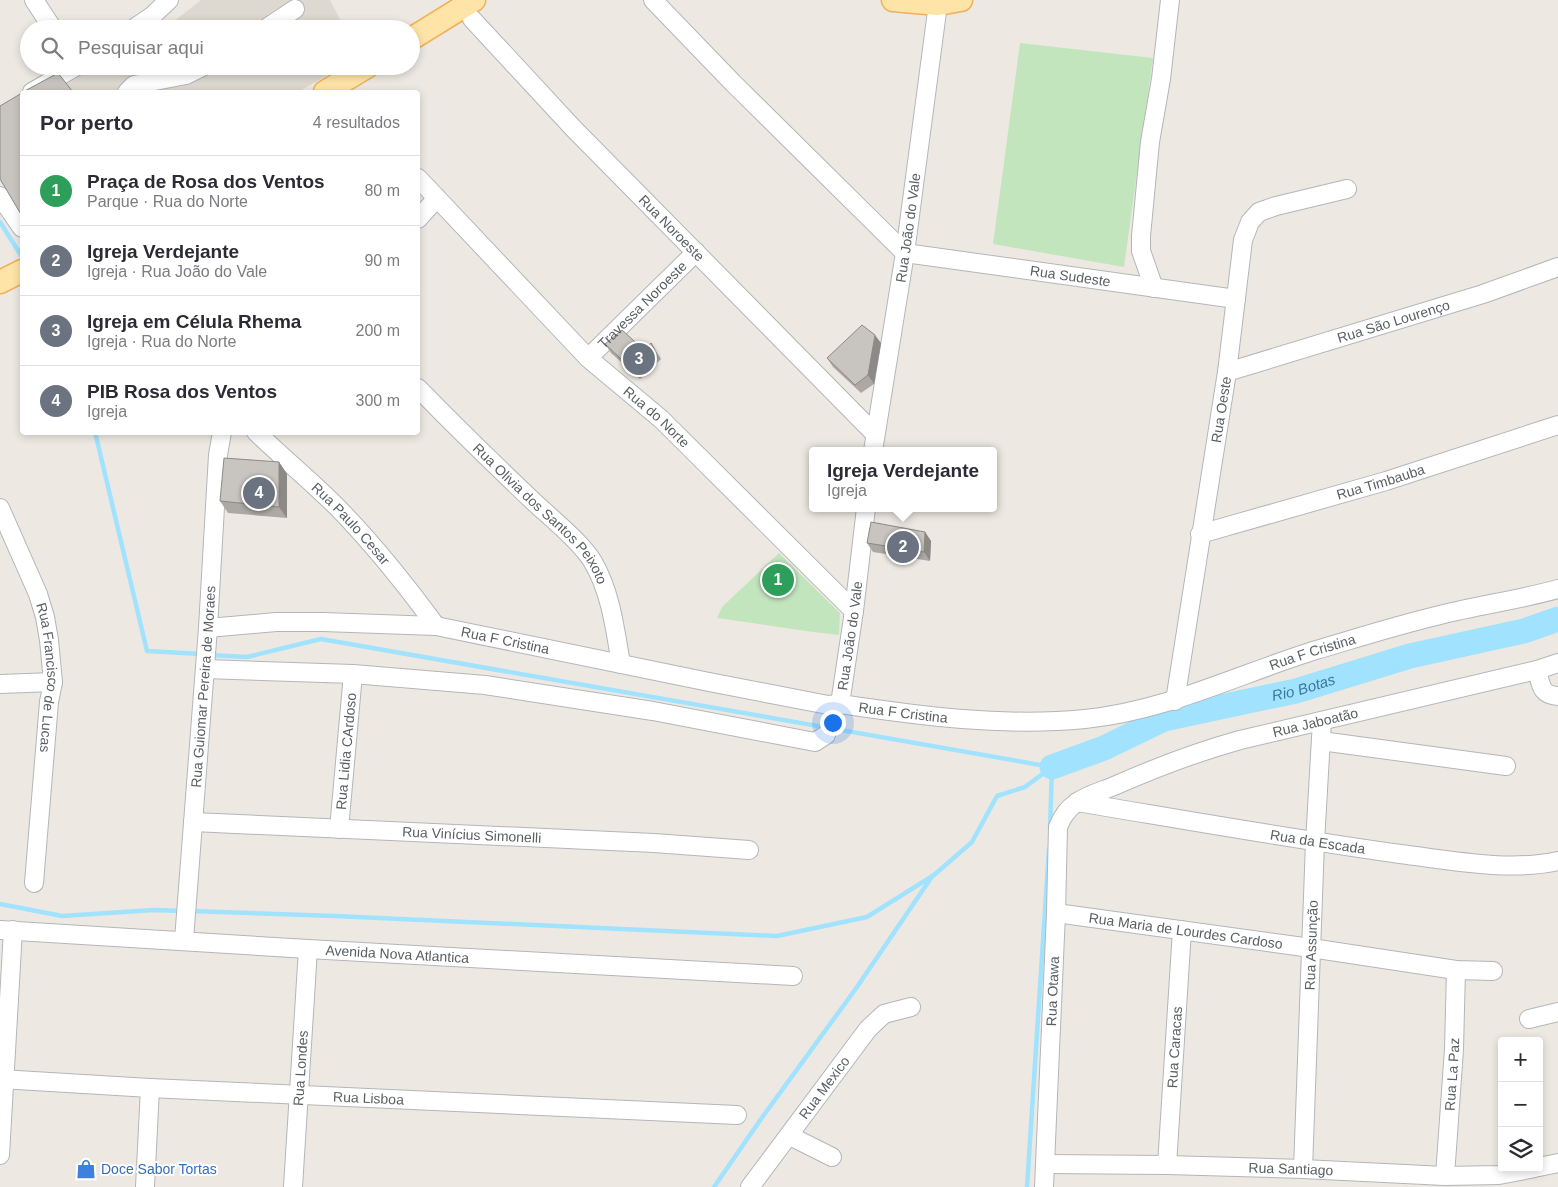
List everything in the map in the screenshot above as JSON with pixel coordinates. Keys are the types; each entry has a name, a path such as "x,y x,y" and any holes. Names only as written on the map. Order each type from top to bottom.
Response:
{"main road":[{"path":"893,0 938,4 961,0"},
{"path":"420,35 473,9"},
{"path":"332,90 354,75"}],"street":[{"path":"34,0 47,20"},
{"path":"146,20 169,0"},
{"path":"653,0 905,253"},
{"path":"1154,288 1141,251 1141,236 1150,142 1161,78 1170,0"},
{"name":"Rua João do Vale","path":"874,442 905,253 938,4"},
{"path":"278,20 295,9"},
{"name":"Rua Noroeste","path":"473,9 573,128 696,252 874,442"},
{"path":"35,90 61,75"},
{"path":"128,90 134,85 186,75"},
{"name":"Rua do Norte","path":"420,180 588,358 661,419 854,611"},
{"name":"Rua Oeste","path":"1175,701 1227,372 1243,240 1250,222 1259,212 1276,206 1347,189"},
{"path":"0,196 20,225"},
{"path":"420,217 437,198"},
{"path":"1129,285 1141,251"},
{"name":"Travessa Noroeste","path":"588,358 696,252"},
{"name":"Rua Sudeste","path":"905,253 1236,299"},
{"name":"Rua São Lourenço","path":"1227,372 1484,294 1558,267"},
{"name":"Rua Olivia dos Santos Peixoto","path":"420,390 466,438 575,541 592,560 602,579 608,599 616,631 621,664"},
{"name":"Rua Timbauba","path":"1200,534 1386,481 1558,425"},
{"name":"Rua Guiomar Pereira de Moraes","path":"185,933 208,632 218,455 221,435"},
{"name":"Rua Paulo Cesar","path":"259,435 344,515 393,569 436,626"},
{"name":"Rua Francisco de Lucas","path":"0,508 38,594 49,640 53,682 49,702 34,883"},
{"name":"Rua João do Vale","path":"840,704 854,611 866,512"},
{"name":"Rua F Cristina","path":"208,632 285,622 436,626 828,705 840,704 923,716 1029,722 1084,719 1114,715 1175,701 1315,651 1440,614 1558,589"},
{"name":"Rua Jaboatão","path":"1077,802 1206,749 1538,670 1558,662"},
{"path":"205,666 353,674 485,685 653,711 815,742 826,735"},
{"path":"1538,670 1542,690 1547,694 1558,696"},
{"name":"Rua Lidia CArdoso","path":"339,829 353,674"},
{"path":"0,684 53,682"},
{"name":"Rua Assunção","path":"1303,1169 1314,842 1322,721"},
{"path":"1321,741 1506,766"},
{"name":"Rua da Escada","path":"1077,802 1314,842 1483,864 1514,865 1558,861"},
{"name":"Rua Otawa","path":"1044,1187 1058,827 1066,811 1077,802"},
{"name":"Rua Vinícius Simonelli","path":"193,822 654,843 749,850"},
{"name":"Rua Maria de Lourdes Cardoso","path":"1056,913 1456,970 1493,971"},
{"path":"0,1155 6,930"},
{"name":"Avenida Nova Atlantica","path":"6,930 185,933 308,949 793,976"},
{"name":"Rua Caracas","path":"1167,1165 1182,930"},
{"name":"Rua Londes","path":"293,1187 308,949"},
{"name":"Rua La Paz","path":"1446,1176 1454,1049 1456,970"},
{"name":"Rua Mexico","path":"750,1187 790,1136 868,1029 884,1014 911,1008"},
{"path":"1529,1019 1558,1012"},
{"name":"Rua Lisboa","path":"2,1079 150,1088 737,1115"},
{"path":"145,1187 150,1088"},
{"path":"790,1136 832,1157"},
{"path":"1543,1166 1558,1163"},
{"name":"Rua Santiago","path":"1046,1164 1303,1169 1446,1176 1500,1175 1515,1172"}],"shaded area":[{"path":"201,0 330,0 340,20 175,20"},
{"path":"82,75 327,75 301,90 70,90 66,85"}],"green space":[{"path":"1020,43 1153,58 1124,267 993,244"},
{"path":"779,553 840,613 839,635 717,618 722,607"}],"building":[{"path":"54,75 60,75 71,90 27,90"},
{"path":"20,94 20,213 0,179 0,106"},
{"path":"862,325 875,335 868,375 855,385 827,358"},
{"path":"622,330 644,350 651,343 655,350 633,370 605,344"},
{"path":"224,458 279,462 279,507 220,501"},
{"path":"871,522 925,532 924,552 867,543"}],"waterway":[{"path":"0,222 20,254"},
{"path":"96,435 147,651 201,654"},
{"name":"Rio Botas","path":"1052,767 1104,748 1164,719 1296,691 1410,656 1524,631 1558,619"},
{"path":"209,655 247,657 321,639 1052,767"},
{"path":"1050,829 1052,767"},
{"path":"191,911 777,936 867,917 934,875 972,842 997,796 1025,787 1052,767"},
{"path":"1027,1187 1049,849"},
{"path":"714,1187 857,987 931,878"},
{"path":"0,904 62,916 154,910 183,911"}],"place":[{"name":"Igreja em Célula Rhema","path":"639,359"},
{"name":"PIB Rosa dos Ventos","path":"259,493"},
{"name":"Igreja Verdejante","path":"903,547"},
{"name":"Praça de Rosa dos Ventos","path":"778,580"},
{"name":"Doce Sabor Tortas","path":"86,1169"}]}
